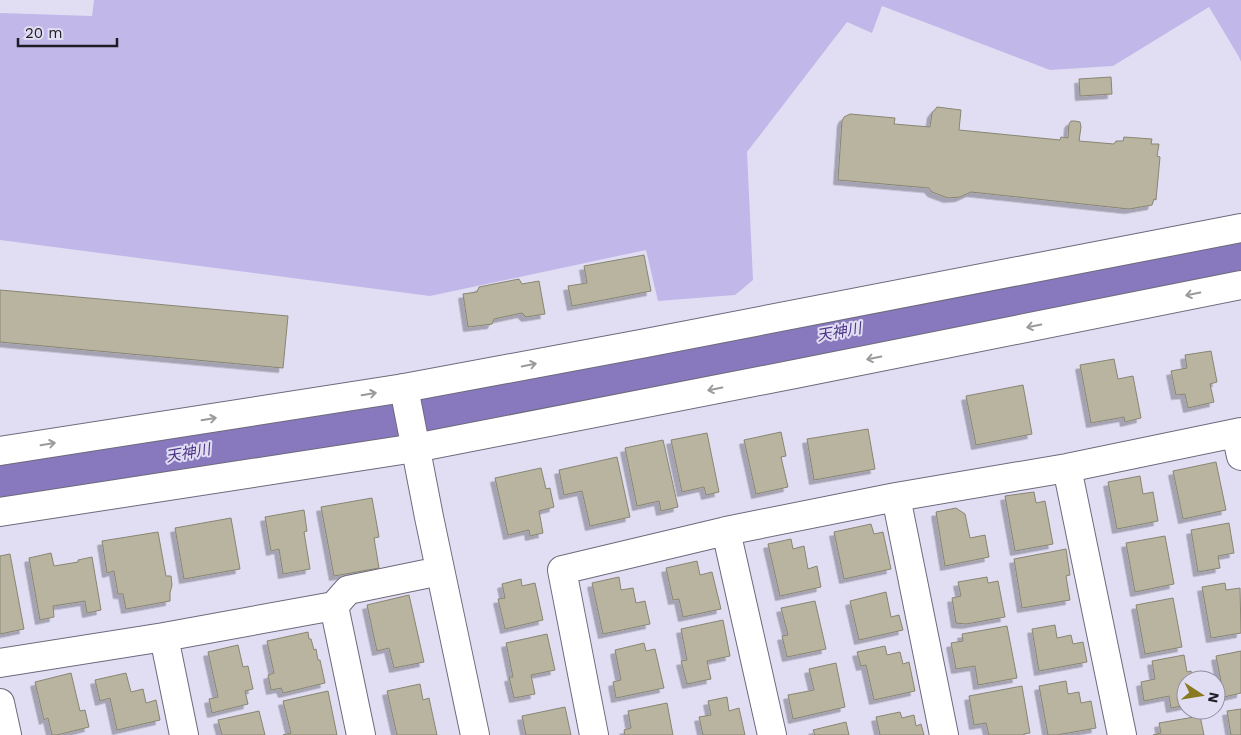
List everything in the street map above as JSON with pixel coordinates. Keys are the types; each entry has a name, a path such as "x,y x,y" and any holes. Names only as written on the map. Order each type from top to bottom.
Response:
{"street":[{"path":"0,452 404,388 1241,228"},
{"path":"0,512 415,448 1241,285"},
{"path":"404,388 474,735"},
{"path":"594,735 562,570 726,531 896,497 1239,440"},
{"path":"1067,468 1122,735"},
{"path":"896,497 944,735"},
{"path":"726,531 772,735"},
{"path":"0,663 164,637 334,606 348,590 440,571"},
{"path":"334,606 361,735"},
{"path":"164,637 184,735"},
{"path":"0,703 7,735"}],"shaded area":[{"path":"94,0 1241,0 1241,62 1209,7 1113,66 1050,70 882,6 872,33 847,22 747,152 753,280 735,295 658,301 646,250 430,296 0,240 0,13 92,16"}],"building":[{"path":"1111,77 1112,94 1080,96 1079,79"},
{"path":"937,107 961,110 959,130 1060,140 1061,137 1068,138 1069,124 1071,121 1075,121 1080,122 1081,127 1079,141 1114,144 1116,141 1123,141 1124,137 1152,139 1151,144 1159,144 1157,156 1160,157 1156,200 1154,199 1152,205 1129,209 971,192 960,197 948,198 932,192 929,188 838,180 842,121 844,117 850,114 895,118 894,124 930,127 932,113"},
{"path":"644,255 651,291 572,306 568,286 587,283 584,266"},
{"path":"519,279 522,284 539,281 545,314 526,317 522,313 494,319 492,324 468,327 463,294 477,292 479,287"},
{"path":"0,290 288,316 283,368 0,342"},
{"path":"1211,351 1217,382 1210,384 1214,402 1188,408 1185,394 1176,395 1171,371 1187,368 1185,355"},
{"path":"1114,359 1118,379 1133,376 1141,418 1125,422 1124,417 1091,423 1080,365"},
{"path":"1023,385 1032,434 976,445 966,396"},
{"path":"868,429 875,469 814,480 807,439"},
{"path":"781,432 786,456 781,457 788,487 756,494 744,440"},
{"path":"707,433 719,492 706,495 704,487 682,492 671,440"},
{"path":"663,440 678,507 661,511 659,501 637,506 625,448"},
{"path":"617,457 630,517 590,526 582,491 564,495 559,470"},
{"path":"1216,462 1226,510 1183,519 1173,471"},
{"path":"541,468 546,489 550,488 554,507 539,511 543,533 530,536 529,530 508,535 495,478"},
{"path":"1140,476 1143,494 1153,492 1158,521 1117,529 1108,482"},
{"path":"1034,492 1036,503 1045,501 1053,544 1015,551 1005,496"},
{"path":"372,498 379,537 374,538 379,568 334,576 321,507"},
{"path":"956,508 965,514 970,538 985,535 989,557 945,566 936,512"},
{"path":"304,510 307,531 304,532 310,569 283,574 279,549 271,551 265,517"},
{"path":"231,518 240,569 184,579 175,528"},
{"path":"1229,523 1234,553 1218,556 1220,568 1198,572 1191,530"},
{"path":"871,524 874,534 883,532 891,569 844,579 834,532"},
{"path":"158,532 166,576 171,576 170,601 126,609 123,594 118,594 114,571 107,573 102,541"},
{"path":"1165,536 1174,584 1135,592 1126,543"},
{"path":"791,539 793,549 804,546 808,569 817,566 821,587 780,596 768,544"},
{"path":"1066,549 1070,575 1066,576 1070,600 1022,608 1014,559"},
{"path":"51,553 54,566 78,562 78,560 92,557 101,610 87,613 85,601 53,606 54,617 40,620 29,558"},
{"path":"10,554 24,629 0,634 0,556"},
{"path":"697,561 700,575 712,572 721,609 683,617 679,599 673,600 666,568"},
{"path":"619,577 621,590 633,588 636,603 645,601 650,624 603,634 592,583"},
{"path":"987,577 988,583 998,581 1005,617 966,624 956,623 952,598 961,596 958,582"},
{"path":"521,579 522,586 535,583 543,620 505,629 498,599 505,598 502,584"},
{"path":"1225,583 1226,590 1240,588 1241,633 1211,638 1202,587"},
{"path":"886,592 891,617 899,615 903,630 859,640 850,601"},
{"path":"409,595 424,662 394,668 389,648 377,651 367,605"},
{"path":"1173,598 1182,647 1145,654 1136,605"},
{"path":"815,601 826,649 787,657 782,636 788,635 781,608"},
{"path":"723,620 730,656 707,661 711,679 687,684 681,661 687,660 681,629"},
{"path":"1055,625 1057,638 1071,635 1073,644 1083,642 1087,662 1039,671 1032,629"},
{"path":"1007,626 1017,678 978,685 975,666 956,669 951,643 963,641 962,634"},
{"path":"308,632 314,650 316,649 318,660 320,660 325,683 283,693 281,688 271,690 268,675 274,673 267,641"},
{"path":"547,634 555,670 531,675 535,694 514,698 509,677 513,677 506,643"},
{"path":"644,643 646,651 655,649 664,688 616,698 613,682 621,680 615,650"},
{"path":"238,645 243,667 248,666 253,689 245,691 248,704 212,713 209,699 218,697 208,652"},
{"path":"885,646 887,655 900,652 903,664 909,662 915,691 874,700 866,665 861,666 857,652"},
{"path":"1241,651 1241,693 1226,697 1226,670 1219,670 1216,656"},
{"path":"1184,655 1187,670 1176,670 1176,707 1171,708 1169,696 1144,701 1141,682 1155,679 1152,661"},
{"path":"836,663 845,707 793,719 788,695 814,690 809,669"},
{"path":"71,673 80,711 85,710 89,727 52,735 48,718 44,720 35,682"},
{"path":"126,673 131,692 143,689 146,703 156,700 160,720 117,730 110,698 100,701 95,680"},
{"path":"1066,681 1068,694 1079,692 1081,703 1091,701 1096,728 1048,735 1039,686"},
{"path":"420,684 423,700 429,698 437,735 397,735 387,691"},
{"path":"1022,686 1030,733 1024,735 989,735 986,723 974,725 969,696"},
{"path":"328,691 337,735 283,735 291,733 283,701"},
{"path":"727,697 729,711 739,708 745,735 703,735 699,717 711,715 708,701"},
{"path":"667,703 673,735 625,735 624,730 631,728 628,711"},
{"path":"565,707 571,735 526,735 522,716"},
{"path":"1241,709 1241,735 1231,735 1227,711"},
{"path":"259,711 265,735 222,735 218,720"},
{"path":"900,712 902,718 914,715 916,726 921,724 924,735 880,735 876,717"},
{"path":"1177,720 1201,720 1204,735 1153,735 1161,733 1159,723"},
{"path":"846,722 849,735 815,735 813,730"}],"waterway":[{"name":"天神川","path":"439,412 707,357 957,309 1241,258"},
{"name":"天神川","path":"0,485 376,422"}]}
